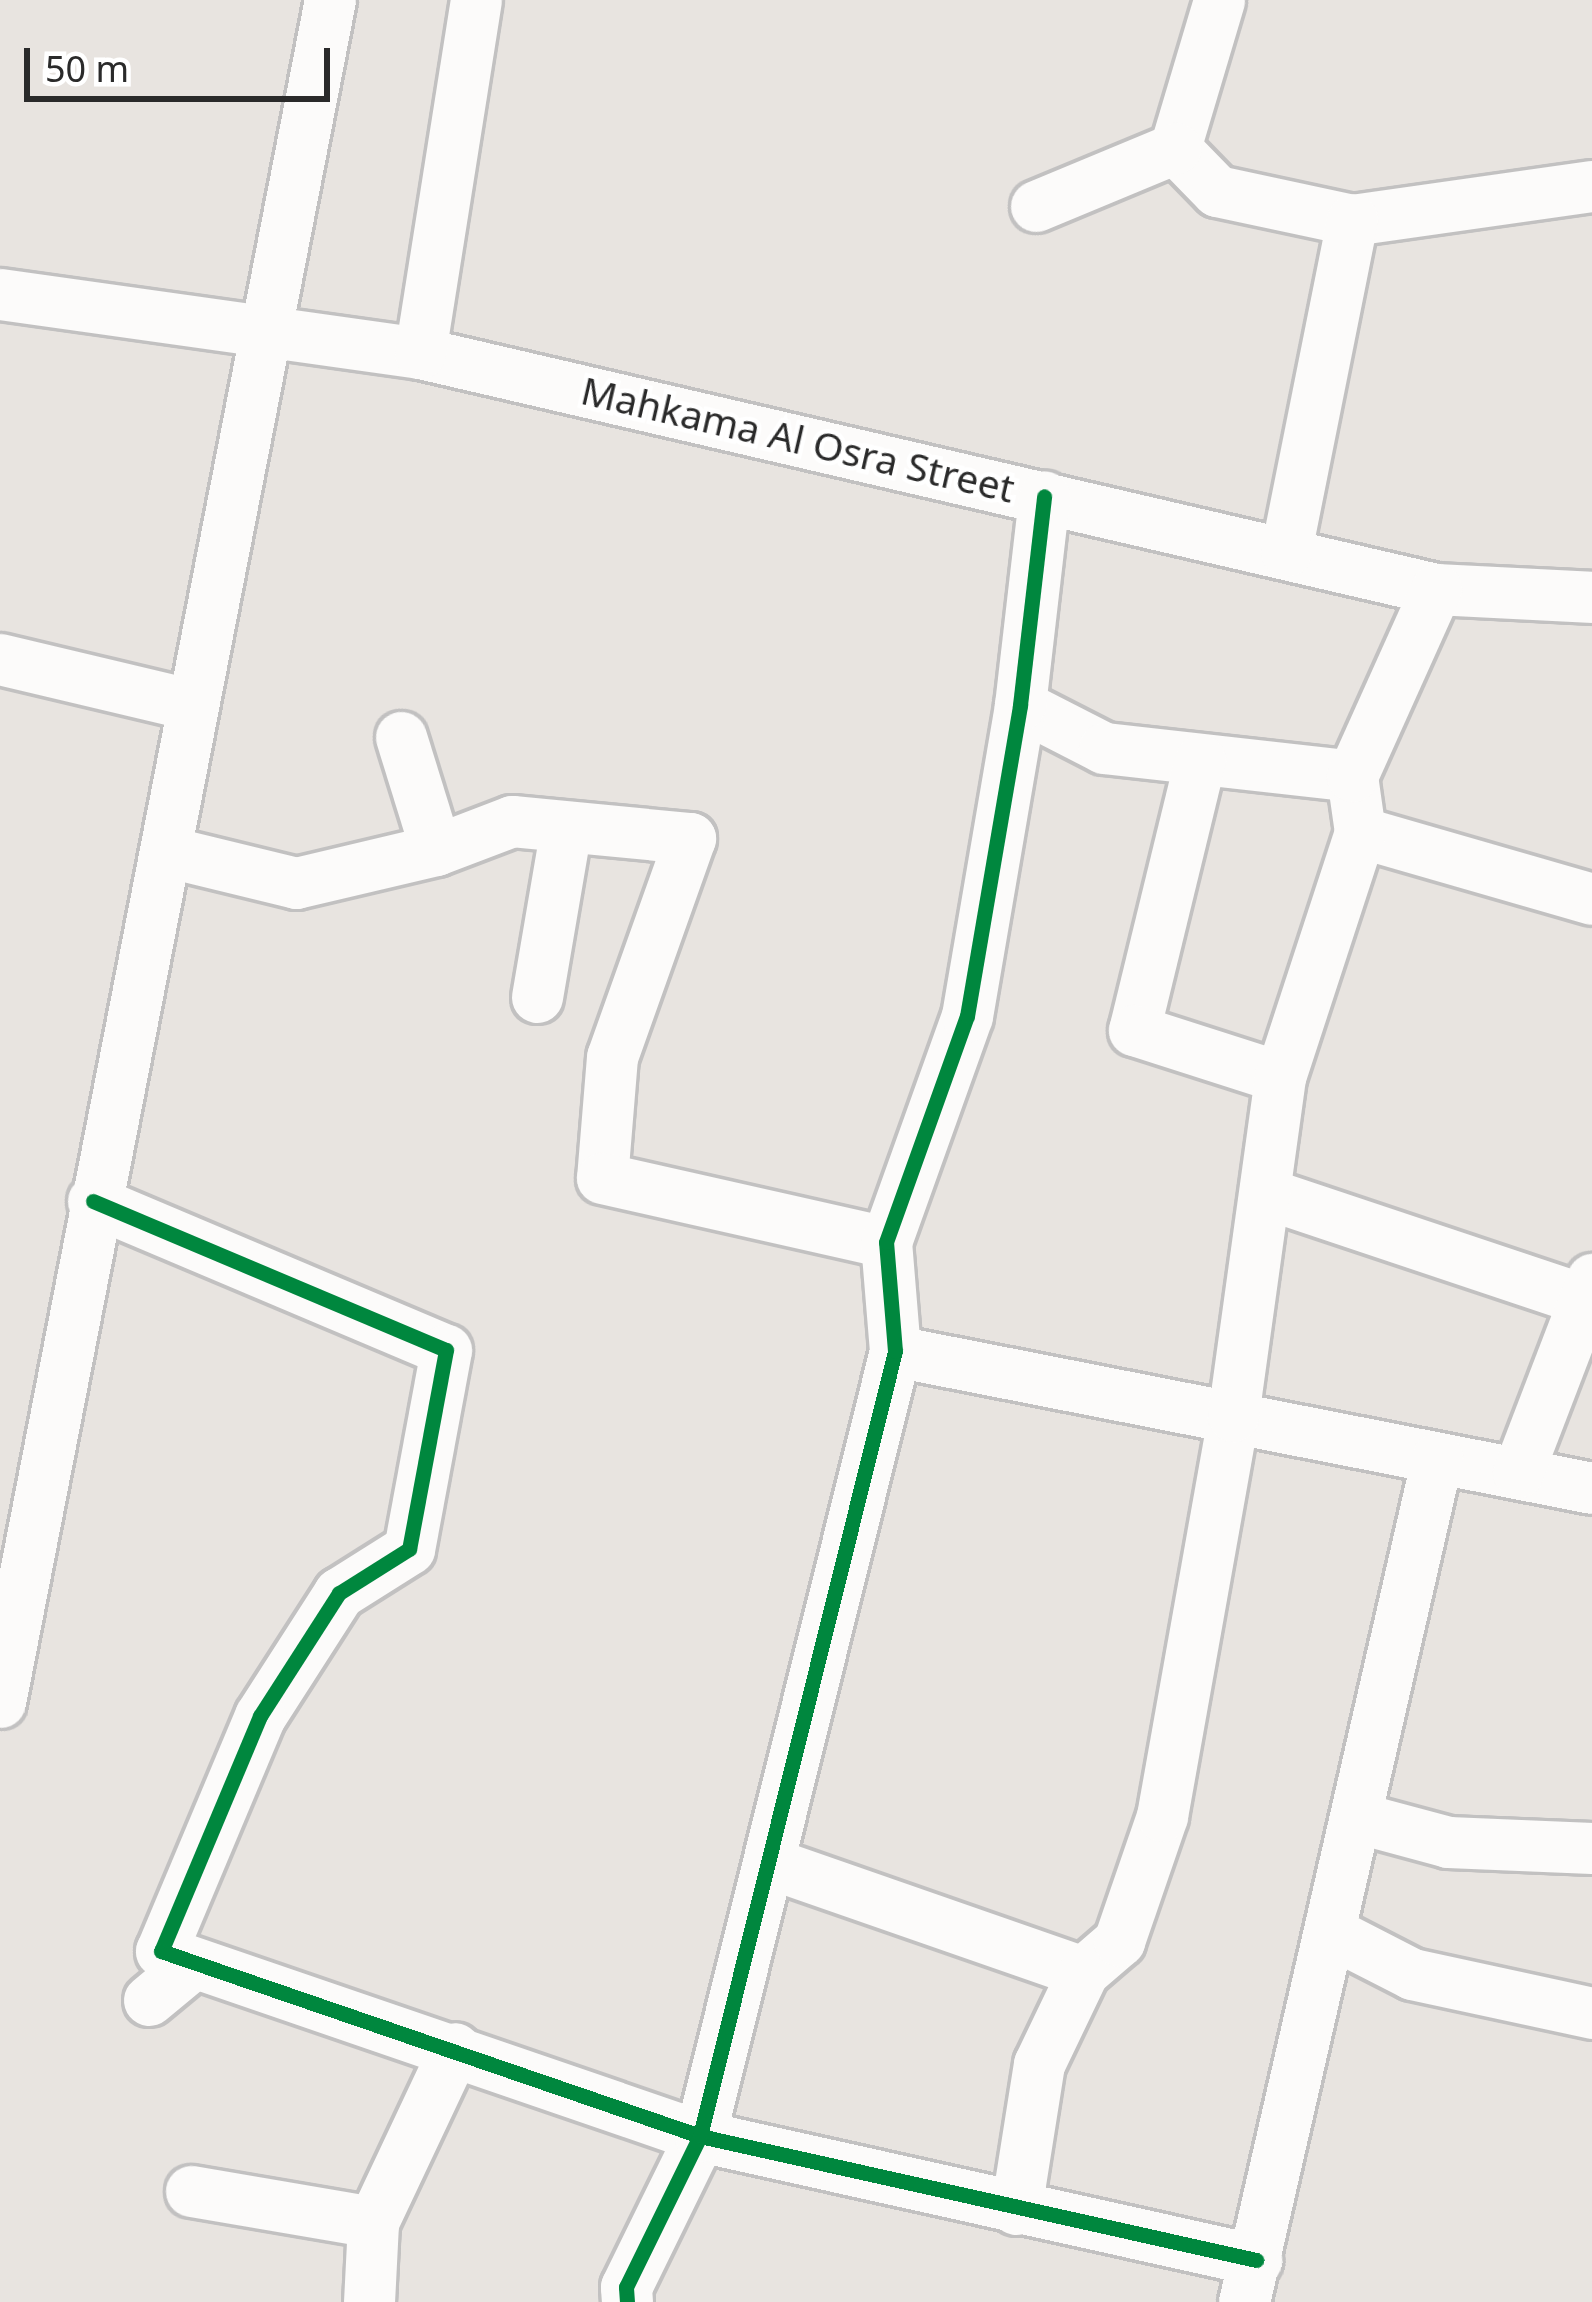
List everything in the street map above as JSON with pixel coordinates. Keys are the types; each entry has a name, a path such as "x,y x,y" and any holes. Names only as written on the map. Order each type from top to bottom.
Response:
{"street":[{"path":"0,1702 61,1412 93,1201 169,852 193,705 330,0"},
{"path":"420,353 476,0"},
{"path":"1175,148 1219,0"},
{"path":"1036,206 1175,148"},
{"path":"1175,148 1217,191 1352,220 1592,186"},
{"path":"1286,551 1352,220"},
{"name":"Mahkama Al Osra Street","path":"0,294 420,353 1436,589 1592,597"},
{"path":"627,2302 626,2287 700,2136 773,1864 895,1351 886,1242 967,1016 1020,705 1044,496"},
{"path":"1016,2209 1040,2064 1083,1972 1119,1941 1162,1816 1233,1416 1268,1194 1280,1077 1360,832 1352,776 1436,589"},
{"path":"0,659 193,705"},
{"path":"1020,705 1104,748 1352,776"},
{"path":"401,737 436,850"},
{"path":"1200,760 1134,1030 1280,1077"},
{"path":"169,852 296,883 436,850 512,821 690,838 612,1057 602,1178 886,1242"},
{"path":"538,997 566,827"},
{"path":"1360,832 1592,899"},
{"path":"1268,1194 1588,1290 1518,1472"},
{"path":"93,1201 446,1350 409,1550 339,1593 260,1716 160,1951 190,1966 454,2048 700,2136 1016,2209 1250,2281 1334,1934 1437,1458"},
{"path":"895,1351 1592,1488"},
{"path":"1359,1818 1448,1842 1592,1848"},
{"path":"773,1864 1083,1972"},
{"path":"1334,1934 1412,1974 1592,2013"},
{"path":"149,2000 190,1966"},
{"path":"369,2302 373,2222 454,2048"},
{"path":"191,2191 373,2222"}],"cycle path":[{"path":"627,2302 626,2287 700,2136 895,1351 886,1242 967,1016 1020,705 1044,496"},
{"path":"93,1201 446,1350 409,1549 339,1593 260,1716 161,1951 700,2136 1256,2260"}]}
